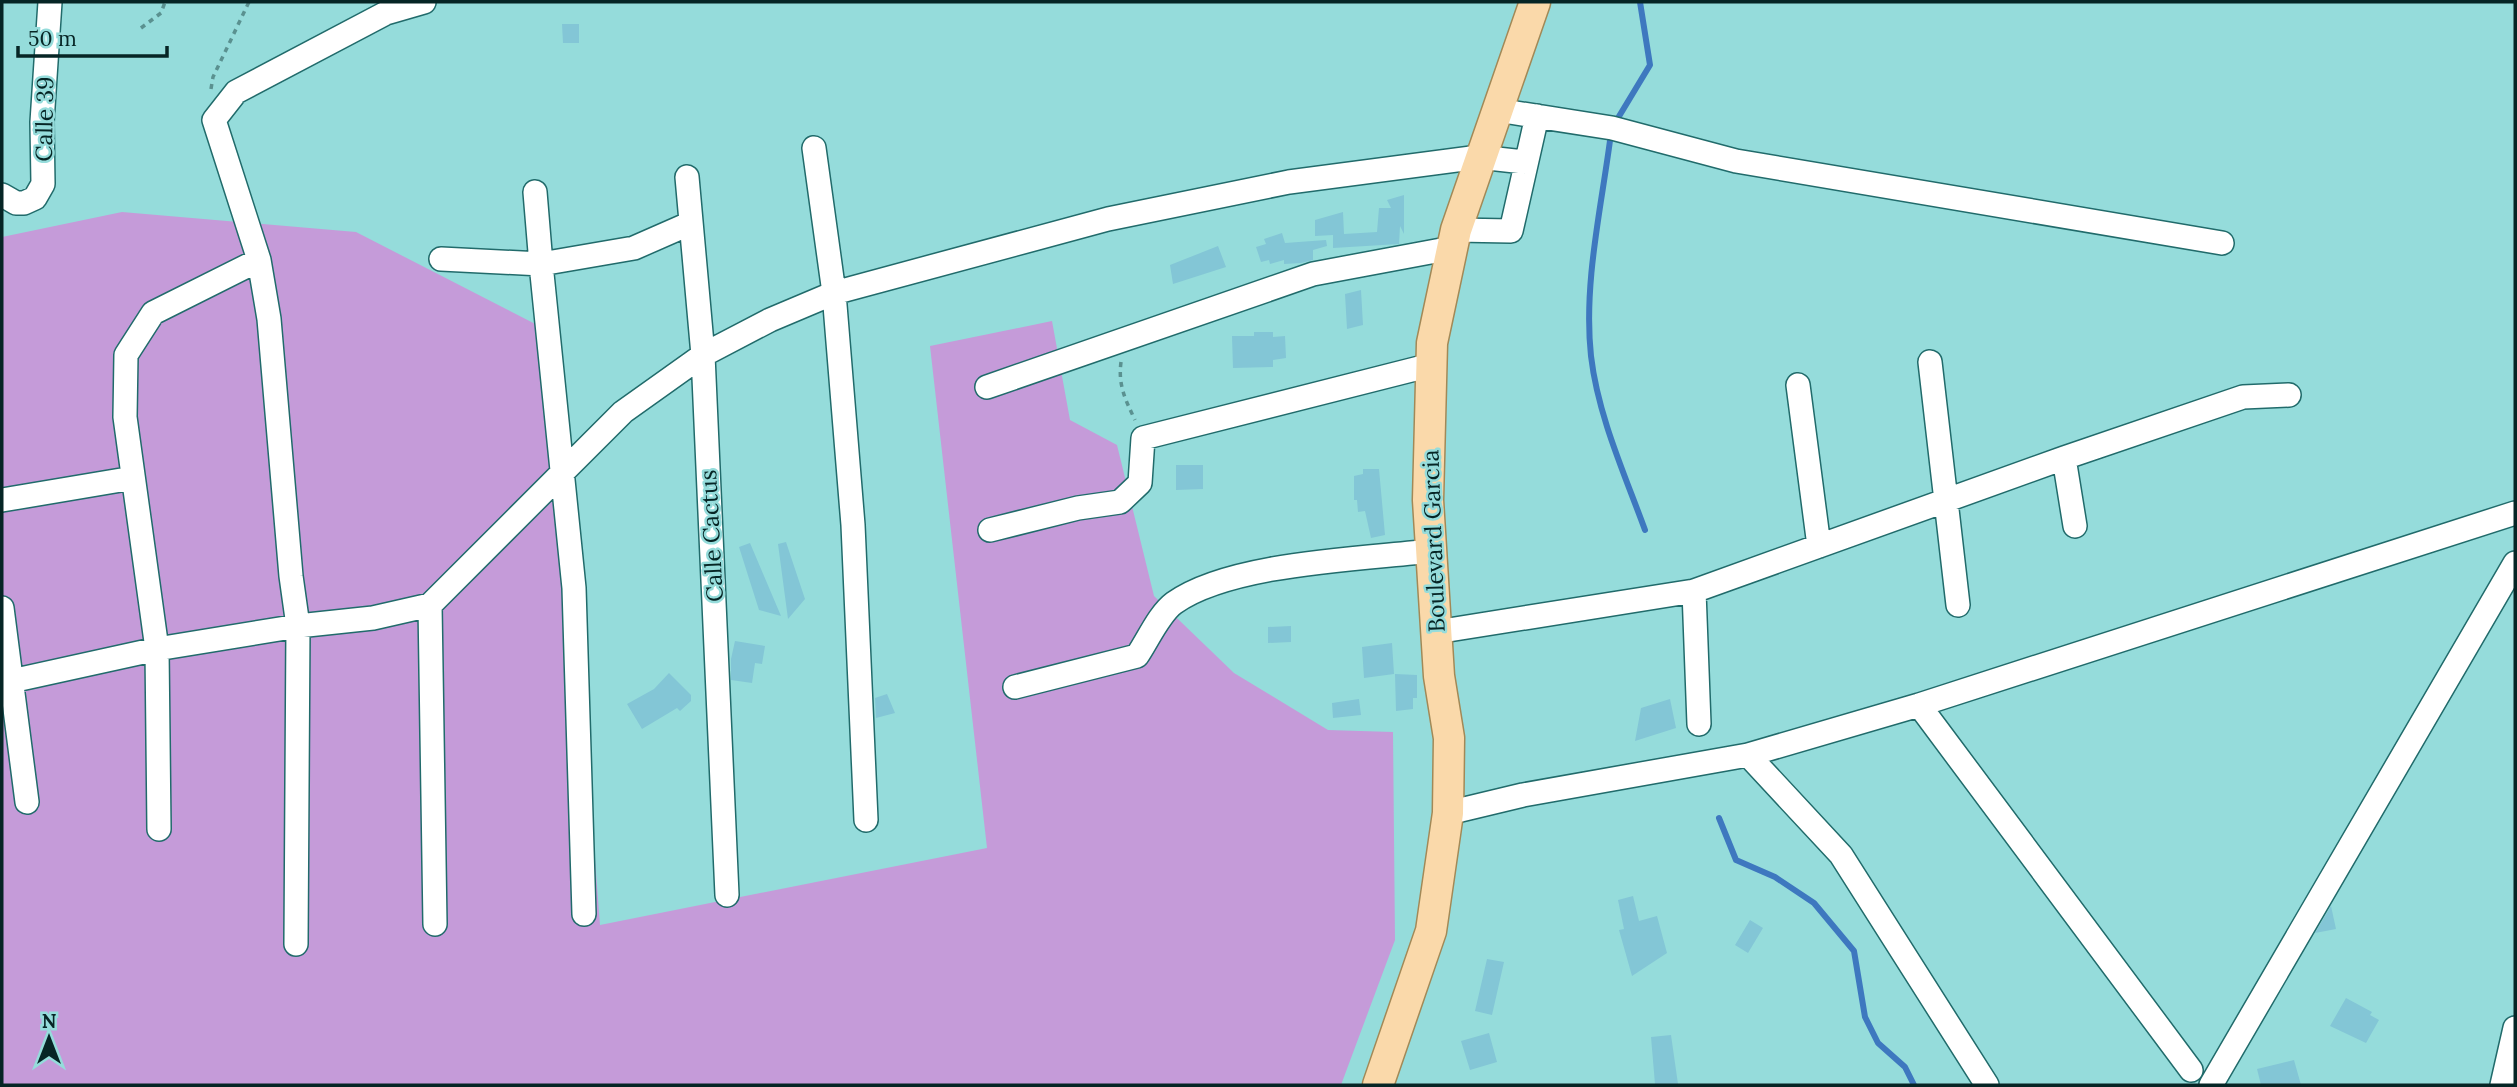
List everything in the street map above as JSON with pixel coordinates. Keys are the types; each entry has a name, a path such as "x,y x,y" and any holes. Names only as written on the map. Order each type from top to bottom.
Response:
{"main road":[{"name":"Boulevard Garcia","path":"1378,1085 1431,930 1448,813 1449,738 1439,676 1428,499 1432,344 1454,239 1479,158 1535,2"}],"street":[{"name":"Calle 39","path":"2,195 16,203 24,203 35,198 43,184 42,122 50,2"},
{"path":"296,944 298,626 269,319 259,260 214,120 236,92 355,28 421,2"},
{"path":"1497,110 1612,128 1749,164 2222,243"},
{"path":"987,387 1312,274 1454,239 1511,231 1524,162 1537,116"},
{"path":"814,148 834,293 853,525 866,820"},
{"path":"5,682 157,649 298,626 373,618 430,605 623,412 703,355 770,320 834,293 1121,216 1289,182 1479,158 1524,162"},
{"name":"Calle Cactus","path":"687,177 703,355 727,895"},
{"path":"535,192 560,476 573,588 584,914"},
{"path":"441,259 541,264 634,248 691,223"},
{"path":"159,830 157,649 125,417 126,355 153,313 259,260"},
{"path":"1930,362 1958,605"},
{"path":"990,530 1079,508 1120,502 1140,483 1143,438 1431,365"},
{"path":"1798,385 1819,546"},
{"path":"1436,632 1694,591 2064,458 2243,397 2289,395"},
{"path":"2064,458 2075,526"},
{"path":"2,500 133,478"},
{"path":"1448,813 1523,794 1748,755 1919,705 2515,513"},
{"path":"1015,687 1137,656 1172,605 1208,584 1293,566 1431,551"},
{"path":"2211,1085 2515,563"},
{"path":"1694,591 1699,724"},
{"path":"430,605 435,924"},
{"path":"2,608 5,682 27,802"},
{"path":"1919,705 2191,1070"},
{"path":"1748,755 1842,855 1987,1085"},
{"path":"2502,1085 2515,1028"}],"path":[{"path":"142,28 161,13 165,2"},
{"path":"214,120 209,100 213,77 248,2"},
{"path":"1129,337 1119,379 1122,393 1143,438"}],"shaded area":[{"path":"122,212 356,232 545,329 560,403 600,925 987,848 930,346 1052,321 1070,420 1117,445 1154,596 1234,673 1328,730 1393,732 1395,940 1341,1085 2,1085 2,237"}],"building":[{"path":"562,24 579,24 579,43 563,43"},
{"path":"1404,195 1404,234 1400,226 1399,244 1333,248 1333,235 1315,236 1315,220 1343,212 1344,234 1377,232 1379,208 1391,208 1387,200"},
{"path":"1282,233 1285,243 1326,240 1327,246 1313,250 1313,260 1301,263 1284,264 1284,260 1270,264 1269,260 1261,262 1256,247 1266,244 1264,239"},
{"path":"1218,246 1226,267 1173,284 1170,265"},
{"path":"1361,290 1363,325 1347,329 1345,294"},
{"path":"1254,332 1273,332 1273,337 1285,336 1286,358 1273,360 1273,367 1233,368 1232,336 1254,336"},
{"path":"1176,465 1203,465 1203,489 1176,490"},
{"path":"1363,469 1379,469 1385,535 1371,538 1365,511 1358,512 1357,500 1354,500 1354,476 1363,474"},
{"path":"786,542 805,599 788,619 778,544"},
{"path":"750,543 781,616 759,610 739,547"},
{"path":"1291,626 1291,642 1268,643 1268,627"},
{"path":"735,641 765,646 762,664 755,663 752,683 731,680 731,659"},
{"path":"1392,643 1394,674 1364,678 1362,647"},
{"path":"669,673 691,695 691,701 680,711 677,708 642,729 627,704 654,689"},
{"path":"1395,674 1417,675 1417,698 1413,698 1413,709 1396,711"},
{"path":"887,694 895,713 876,718 875,698"},
{"path":"1359,699 1361,715 1333,718 1332,703"},
{"path":"1670,699 1676,728 1635,741 1641,708"},
{"path":"1633,896 1639,921 1657,916 1667,953 1632,976 1619,930 1624,929 1618,900"},
{"path":"2331,906 2336,929 2315,933"},
{"path":"1750,920 1763,928 1748,953 1735,945"},
{"path":"1487,959 1504,962 1492,1015 1475,1011"},
{"path":"2346,998 2372,1012 2370,1015 2379,1020 2366,1043 2330,1026"},
{"path":"1489,1033 1497,1062 1470,1070 1461,1041"},
{"path":"1671,1035 1678,1084 1655,1084 1651,1037"},
{"path":"2294,1060 2301,1085 2261,1085 2257,1069"}],"waterway":[{"path":"1615,123 1650,65 1640,2"},
{"path":"1611,133 1591,272 1591,356 1606,423 1645,530"},
{"path":"1719,818 1736,860 1775,877 1814,903 1854,951 1865,1017 1878,1043 1905,1067 1914,1085"}]}
